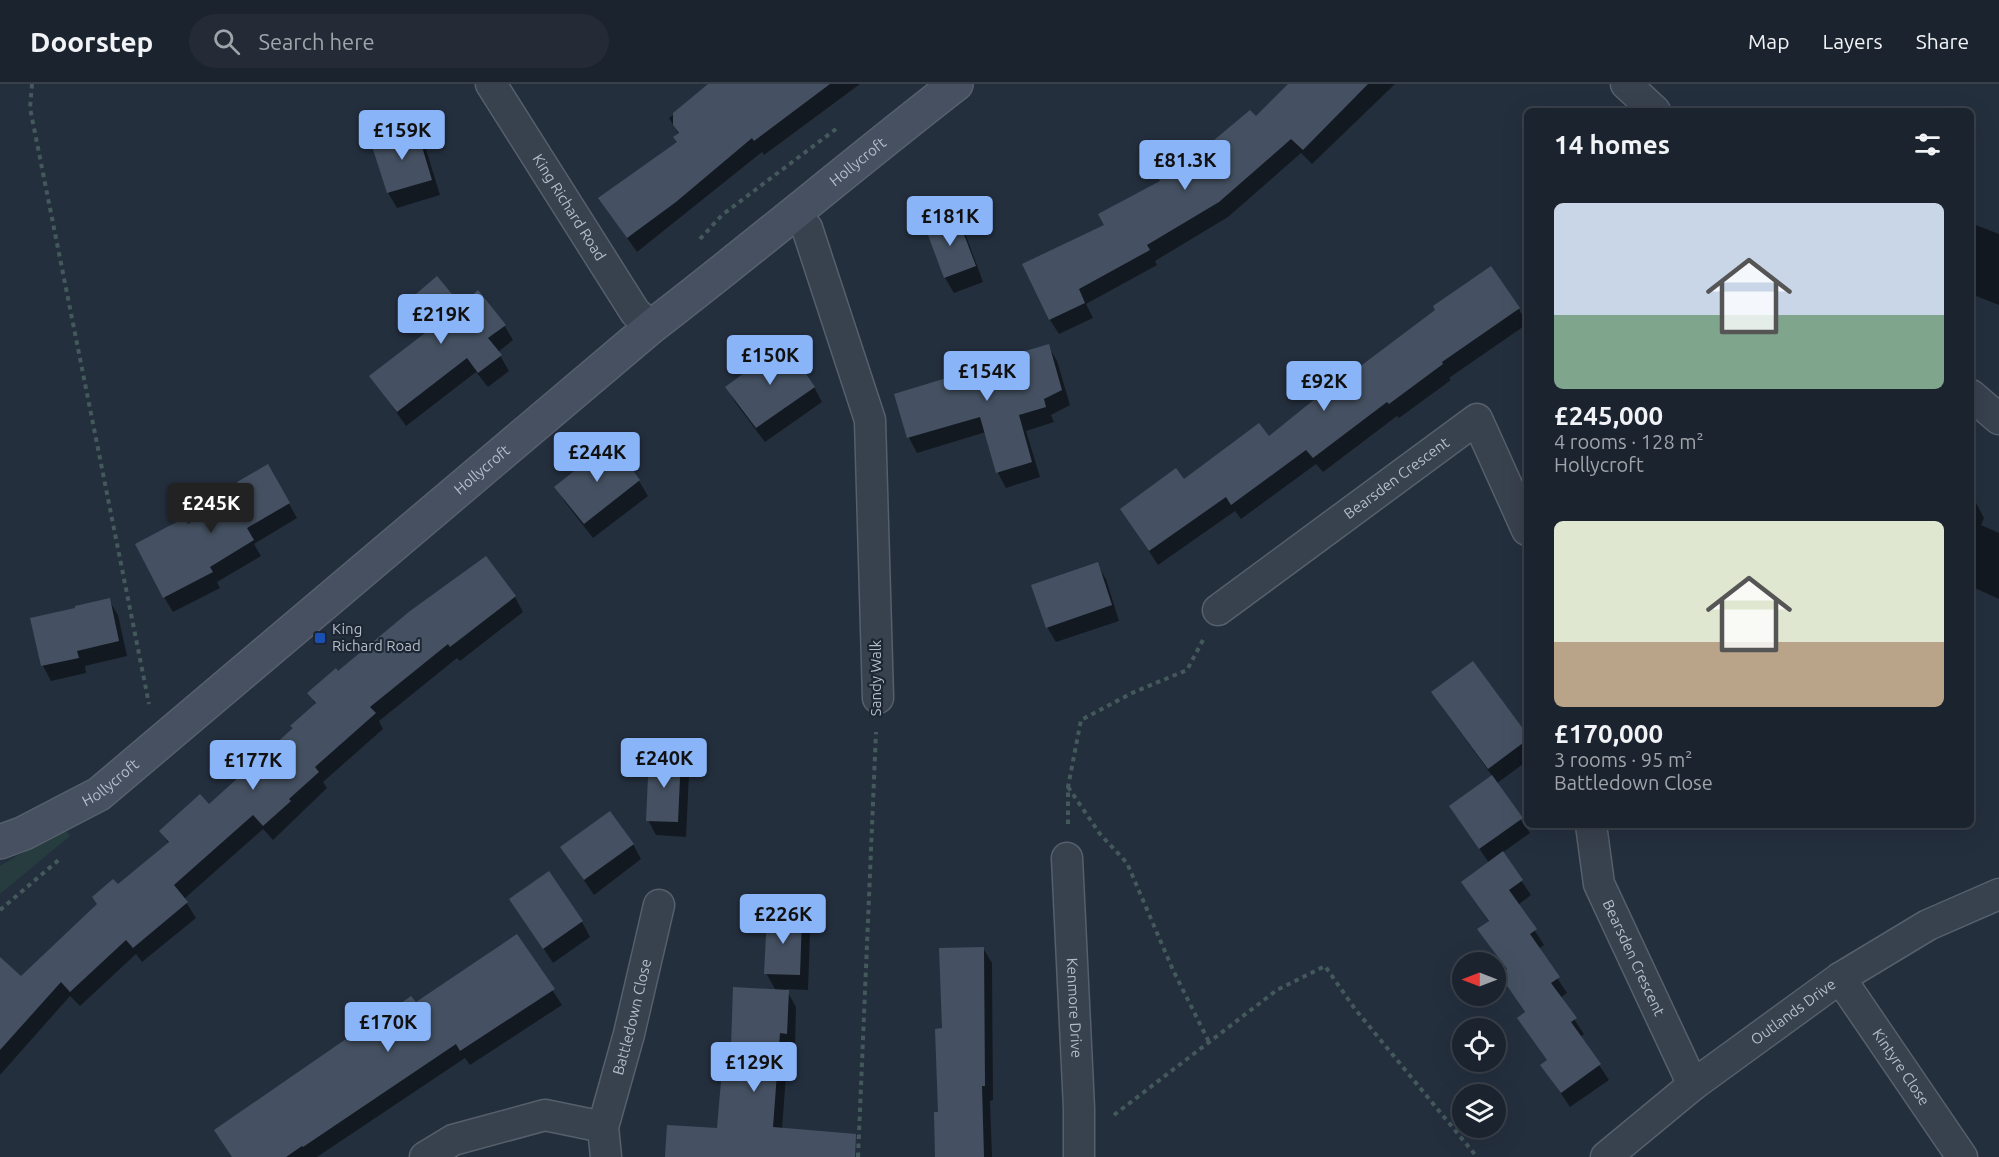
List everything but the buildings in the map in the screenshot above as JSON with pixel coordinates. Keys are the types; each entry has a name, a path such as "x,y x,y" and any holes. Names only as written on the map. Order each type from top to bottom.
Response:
{"street":[{"name":"King Richard Road","path":"491,84 635,312 651,327"},
{"name":"Hollycroft","path":"0,842 24,833 99,794 651,327 956,84"},
{"path":"1626,84 1652,108"},
{"name":"Sandy Walk","path":"794,214 807,228 870,420 878,698"},
{"path":"1974,398 1999,419"},
{"name":"Bearsden Crescent","path":"1218,610 1477,419 1524,523"},
{"name":"Bearsden Crescent","path":"1591,828 1599,884 1693,1085"},
{"name":"Kenmore Drive","path":"1067,858 1080,1149"},
{"name":"Outlands Drive","path":"1606,1157 1693,1085 1840,978 1928,925 1999,894"},
{"name":"Battledown Close","path":"606,1157 603,1127 629,1034 659,905"},
{"name":"Kintyre Close","path":"1840,978 1962,1157"},
{"path":"425,1157 453,1140 545,1115 603,1127"}],"path":[{"path":"32,84 30,108 152,716 166,736"},
{"path":"1067,858 1068,787 1082,720 1132,693 1187,670 1218,610"},
{"name":"Sandy Walk","path":"858,1157 878,698"},
{"path":"1068,787 1100,834 1127,863 1173,970 1209,1042"},
{"path":"1080,1149 1209,1042 1277,990 1325,966 1355,1009 1477,1157"}],"green space":[{"path":"64,828 70,836 0,894 0,866"}],"place":[{"name":"King Richard Road","path":"320,638"}]}
